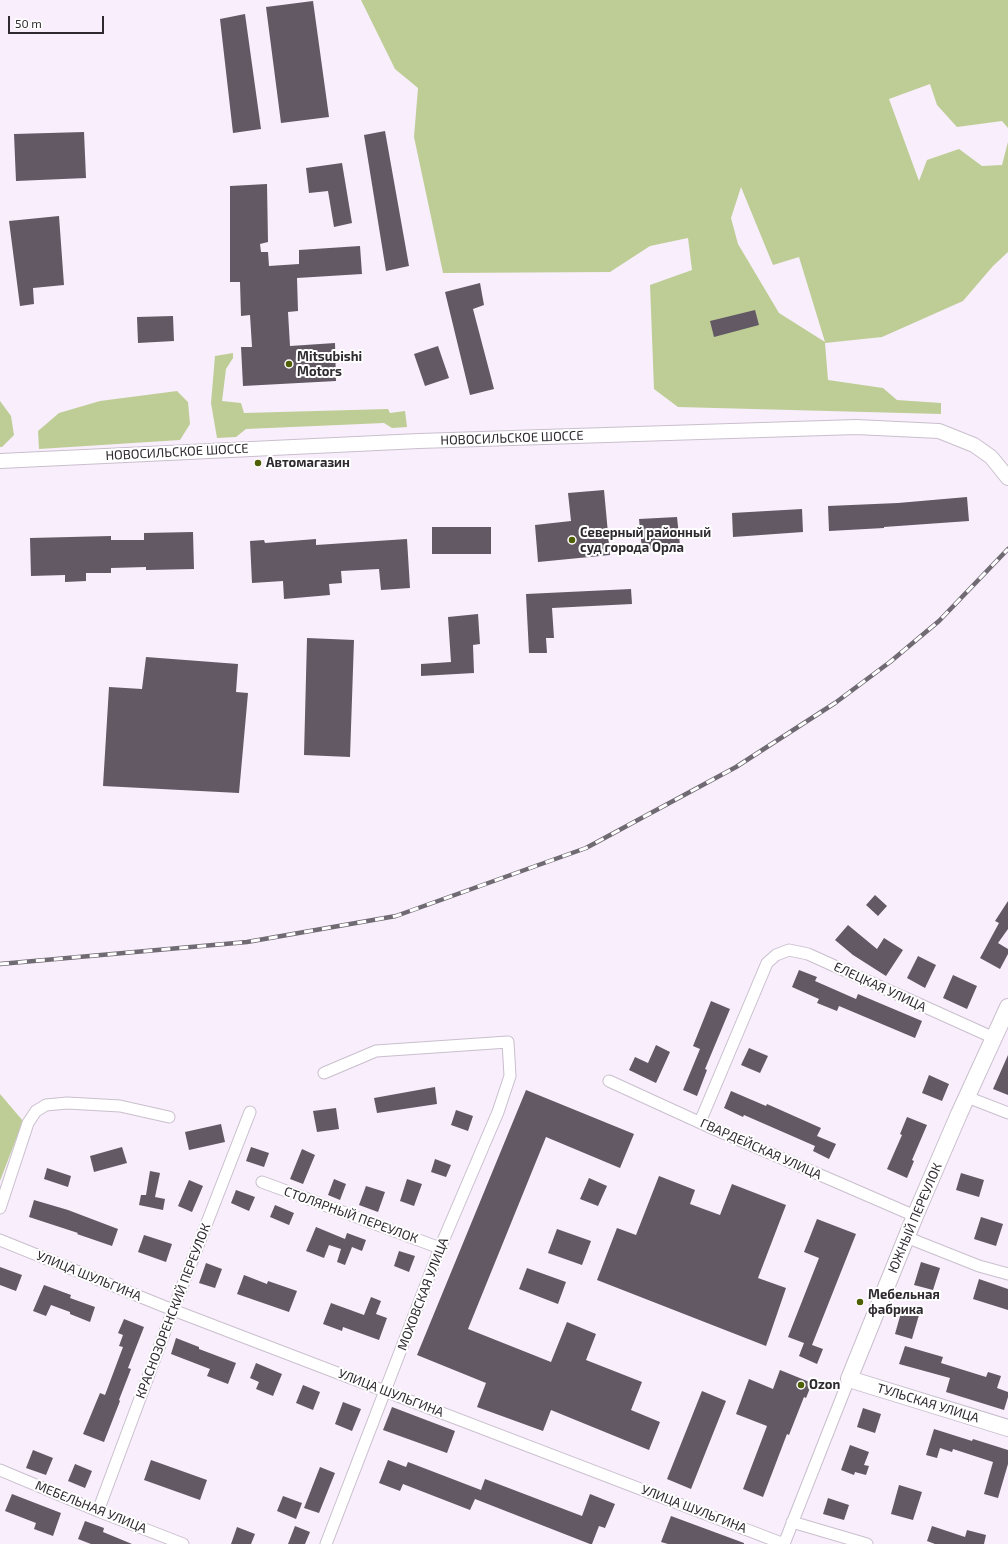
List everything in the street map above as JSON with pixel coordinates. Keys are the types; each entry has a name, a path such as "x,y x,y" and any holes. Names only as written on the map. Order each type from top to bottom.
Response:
{"main road":[{"name":"ЮЖНЫЙ ПЕРЕУЛОК","path":"849,1379 906,1237 1008,1007"},
{"name":"ТУЛЬСКАЯ УЛИЦА","path":"849,1379 1008,1428"}],"street":[{"name":"НОВОСИЛЬСКОЕ ШОССЕ","path":"0,461 411,441 856,427 939,431 974,445 991,457 1008,478"},
{"name":"ЕЛЕЦКАЯ УЛИЦА","path":"700,1122 767,963 776,956 790,950 808,954 994,1038"},
{"name":"МОХОВСКАЯ УЛИЦА","path":"324,1073 376,1051 508,1042 510,1076 498,1112 440,1248 326,1544"},
{"name":"ГВАРДЕЙСКАЯ УЛИЦА","path":"609,1080 700,1122 915,1216"},
{"path":"967,1097 1008,1113"},
{"path":"0,1208 28,1123 36,1111 46,1105 67,1103 120,1106 169,1117"},
{"name":"КРАСНОЗОРЕНСКИЙ ПЕРЕУЛОК","path":"98,1511 173,1310 250,1112"},
{"name":"СТОЛЯРНЫЙ ПЕРЕУЛОК","path":"262,1182 440,1248"},
{"path":"906,1237 979,1266 1008,1274"},
{"name":"УЛИЦА ШУЛЬГИНА","path":"0,1240 173,1310 784,1544"},
{"name":"ЮЖНЫЙ ПЕРЕУЛОК","path":"784,1544 849,1379"},
{"name":"МЕБЕЛЬНАЯ УЛИЦА","path":"0,1470 98,1511 183,1544"},
{"path":"792,1522 867,1544"}],"green space":[{"path":"361,0 1008,0 1008,128 1002,121 957,127 937,105 930,84 889,99 919,181 927,160 959,149 982,166 1002,165 1008,142 1008,252 993,266 963,301 882,337 825,343 828,380 883,388 897,400 941,403 941,414 678,407 654,389 650,285 692,270 688,238 650,246 610,272 443,273 414,137 418,88 395,69","holes":["741,187 773,265 799,257 825,342 779,313 738,244 731,218"]},
{"path":"233,353 233,358 226,369 222,401 241,403 244,413 388,409 390,413 405,411 407,427 392,428 384,423 246,429 236,437 217,438 211,403 215,356"},
{"path":"177,391 188,402 190,424 180,440 39,449 38,431 59,413 100,401"},
{"path":"0,401 11,416 14,435 2,447 0,447"},
{"path":"0,1094 23,1121 0,1181"}],"building":[{"path":"313,1 329,117 281,123 266,7"},
{"path":"245,14 261,129 233,133 220,19"},
{"path":"385,131 409,266 386,271 364,135"},
{"path":"84,132 86,178 16,181 14,134"},
{"path":"342,163 352,223 334,227 328,191 309,193 306,168"},
{"path":"267,184 268,242 260,244 261,252 268,252 269,266 299,264 299,250 360,246 362,274 297,278 298,311 288,312 290,346 335,343 336,381 243,386 241,347 252,347 250,315 241,316 240,282 230,282 230,186"},
{"path":"59,216 64,285 33,288 34,304 20,306 9,221"},
{"path":"480,283 484,305 473,309 494,389 470,395 445,292"},
{"path":"755,310 759,325 714,337 710,321"},
{"path":"173,316 174,341 138,343 137,317"},
{"path":"438,346 449,378 425,386 414,354"},
{"name":"Северный районный суд города Орла","path":"604,490 610,555 538,562 535,525 571,521 568,493"},
{"path":"967,497 969,521 829,531 828,506 898,503"},
{"path":"802,509 803,532 733,537 732,513"},
{"path":"677,517 680,545 642,550 639,519"},
{"path":"432,527 491,527 491,554 432,554"},
{"path":"193,532 194,569 146,570 146,567 111,568 111,573 86,573 86,581 65,582 65,575 31,576 30,538 111,536 111,540 144,540 144,533"},
{"path":"316,539 316,545 407,539 410,588 381,590 379,569 341,571 342,583 329,584 330,595 284,599 283,581 252,583 250,541 264,540 265,543"},
{"path":"631,589 632,604 552,608 554,638 546,638 547,653 529,653 526,594"},
{"path":"478,614 480,644 473,645 474,673 421,676 421,664 451,662 448,617"},
{"path":"307,638 354,640 350,757 304,755"},
{"path":"146,657 238,664 236,692 248,693 239,793 103,786 109,687 142,689"},
{"path":"875,895 887,906 878,916 866,905"},
{"path":"1008,901 1008,929 998,943 1008,949 1008,954 1000,969 980,958 999,923 995,921"},
{"path":"848,925 877,949 884,938 903,950 886,976 853,955 835,940"},
{"path":"918,956 936,965 925,988 907,978"},
{"path":"799,970 817,977 815,981 856,999 858,994 922,1021 915,1038 839,1006 837,1011 817,1003 819,999 792,987"},
{"path":"953,975 977,986 967,1009 943,998"},
{"path":"711,1001 730,1009 705,1069 707,1070 697,1096 683,1090 700,1049 693,1046"},
{"path":"656,1045 670,1052 656,1083 629,1070 635,1057 648,1063"},
{"path":"749,1048 768,1056 760,1073 741,1065"},
{"path":"1008,1055 1008,1095 993,1089"},
{"path":"929,1075 949,1084 942,1101 922,1093"},
{"path":"435,1087 437,1104 377,1113 374,1098"},
{"path":"526,1090 634,1134 620,1168 546,1137 468,1329 551,1362 567,1322 596,1334 586,1360 642,1382 631,1410 660,1422 649,1450 551,1410 543,1431 477,1407 486,1383 417,1355"},
{"path":"731,1091 766,1106 767,1104 821,1128 817,1136 836,1144 829,1159 813,1151 815,1146 744,1115 743,1117 724,1108"},
{"path":"336,1108 339,1129 317,1132 313,1111"},
{"path":"456,1110 473,1116 468,1131 451,1125"},
{"path":"907,1117 927,1125 912,1160 914,1161 907,1178 887,1169 902,1135 900,1134"},
{"path":"221,1124 225,1142 189,1150 185,1132"},
{"path":"122,1147 127,1163 94,1172 90,1156"},
{"path":"251,1147 269,1153 264,1167 246,1161"},
{"path":"302,1149 315,1155 303,1184 290,1179"},
{"path":"435,1159 451,1165 446,1177 431,1172"},
{"path":"47,1168 71,1176 68,1187 44,1179"},
{"path":"150,1171 160,1173 155,1197 165,1199 163,1210 139,1205 141,1195 146,1195"},
{"path":"961,1173 984,1180 979,1197 956,1190"},
{"path":"659,1176 695,1190 690,1204 720,1215 732,1184 786,1205 758,1278 786,1288 766,1346 597,1280 617,1228 636,1235"},
{"path":"589,1178 607,1186 598,1206 580,1199"},
{"path":"334,1179 346,1184 340,1200 328,1195"},
{"path":"407,1179 422,1184 414,1206 400,1201"},
{"path":"189,1180 203,1186 192,1212 178,1206"},
{"path":"366,1186 385,1192 378,1212 359,1205"},
{"path":"236,1190 255,1197 249,1211 231,1203"},
{"path":"34,1200 68,1210 118,1229 112,1246 29,1217"},
{"path":"275,1205 294,1213 289,1225 270,1217"},
{"path":"981,1217 1003,1224 996,1246 974,1239"},
{"path":"817,1219 856,1234 812,1345 823,1349 817,1364 799,1356 804,1343 788,1337 819,1258 804,1252"},
{"path":"316,1227 345,1239 347,1233 366,1240 362,1251 352,1247 345,1265 337,1262 341,1249 329,1245 324,1258 306,1251"},
{"path":"557,1229 591,1241 582,1265 548,1253"},
{"path":"144,1235 172,1244 166,1262 138,1252"},
{"path":"399,1251 415,1256 409,1272 394,1266"},
{"path":"921,1262 940,1268 933,1290 914,1285"},
{"path":"206,1263 222,1269 215,1288 199,1283"},
{"path":"0,1267 22,1275 16,1291 0,1285"},
{"path":"527,1268 566,1282 558,1304 519,1289"},
{"path":"244,1275 267,1284 268,1281 297,1291 289,1312 237,1294"},
{"path":"979,1279 1008,1289 1008,1310 973,1299"},
{"path":"44,1285 71,1295 70,1298 95,1307 90,1322 51,1305 46,1316 33,1311"},
{"path":"371,1297 381,1301 376,1314 387,1318 379,1340 343,1327 342,1331 323,1324 331,1303 364,1315"},
{"path":"902,1309 919,1315 912,1339 895,1334"},
{"path":"124,1319 144,1327 128,1368 131,1369 119,1400 120,1401 104,1442 83,1434 100,1393 105,1395 123,1347 119,1346 123,1335 118,1333"},
{"path":"176,1338 199,1347 199,1349 236,1363 228,1384 207,1376 210,1369 171,1354"},
{"path":"905,1346 943,1357 941,1363 986,1377 988,1372 1001,1376 997,1388 1008,1392 1004,1410 946,1392 950,1378 899,1364"},
{"path":"256,1363 282,1374 273,1396 256,1389 259,1382 250,1378"},
{"path":"780,1370 812,1383 806,1398 804,1397 789,1435 787,1434 763,1497 743,1489 767,1426 736,1414 749,1379 773,1389"},
{"path":"303,1385 320,1392 313,1410 296,1403"},
{"path":"702,1391 726,1401 691,1489 667,1479"},
{"path":"343,1402 361,1409 352,1431 335,1424"},
{"path":"392,1407 455,1431 447,1453 383,1430"},
{"path":"863,1408 881,1414 875,1433 857,1427"},
{"path":"934,1429 1008,1450 1008,1464 998,1498 984,1494 993,1462 953,1449 952,1452 940,1448 937,1458 926,1455"},
{"path":"850,1445 869,1452 864,1465 869,1466 866,1475 855,1472 854,1475 841,1470"},
{"path":"33,1450 53,1458 46,1475 26,1468"},
{"path":"151,1460 207,1480 200,1500 144,1480"},
{"path":"388,1460 406,1467 408,1462 481,1490 485,1479 582,1516 590,1494 615,1504 605,1528 599,1526 592,1544 590,1544 475,1499 470,1510 403,1484 400,1491 379,1483"},
{"path":"75,1464 92,1471 85,1488 68,1481"},
{"path":"320,1467 335,1473 319,1513 304,1508"},
{"path":"899,1485 922,1492 913,1520 891,1514"},
{"path":"12,1494 61,1513 53,1536 34,1529 36,1523 5,1511"},
{"path":"283,1496 302,1503 296,1519 277,1511"},
{"path":"828,1498 849,1505 844,1520 823,1514"},
{"path":"671,1516 744,1544 668,1544 661,1542"},
{"path":"85,1521 104,1528 103,1532 132,1544 91,1544 78,1539"},
{"path":"295,1526 310,1532 305,1544 288,1544"},
{"path":"932,1526 965,1537 967,1530 986,1535 984,1544 935,1544 927,1541"},
{"path":"237,1527 255,1534 251,1544 231,1544"}],"railway":[{"path":"0,964 247,942 396,916 586,848 736,767 835,703 890,662 939,621 1008,549"}],"place":[{"name":"Mitsubishi Motors","path":"289,364"},
{"name":"Автомагазин","path":"258,463"},
{"name":"Северный районный суд города Орла","path":"572,540"},
{"name":"Мебельная фабрика","path":"860,1302"},
{"name":"Ozon","path":"801,1385"}]}
